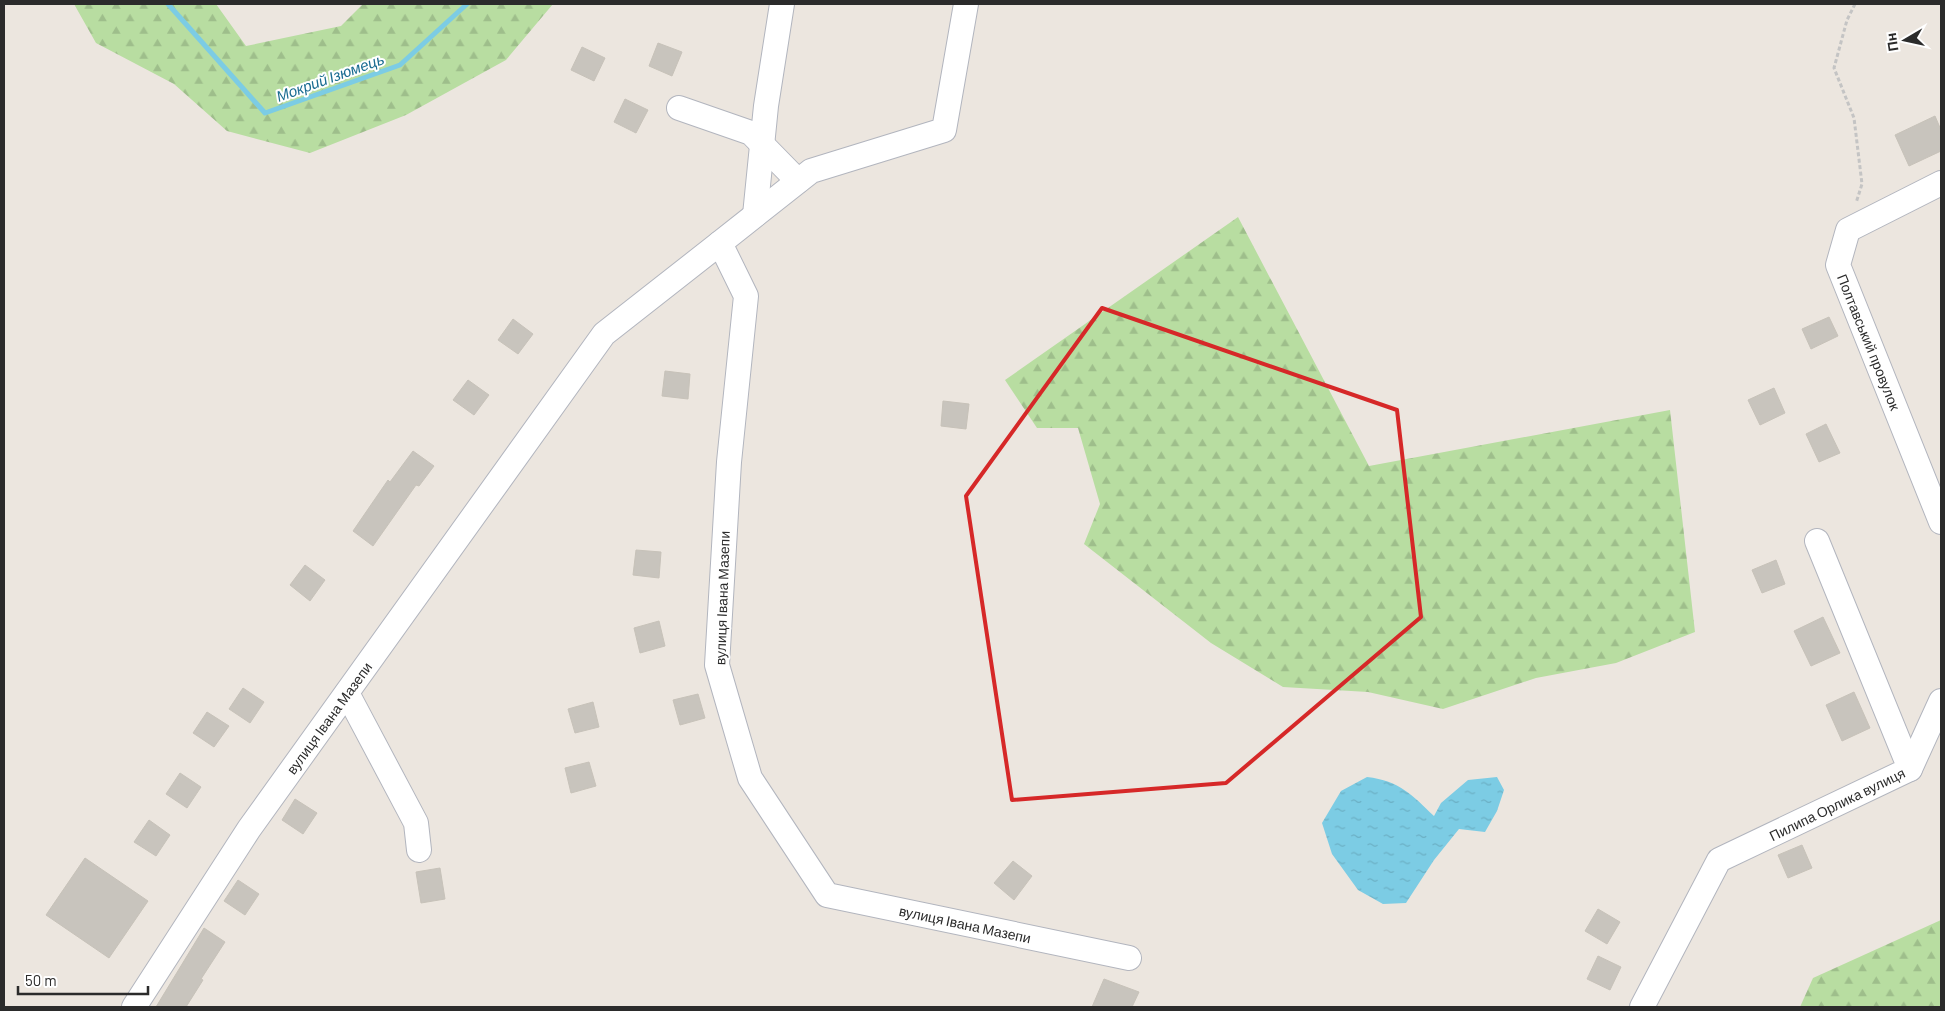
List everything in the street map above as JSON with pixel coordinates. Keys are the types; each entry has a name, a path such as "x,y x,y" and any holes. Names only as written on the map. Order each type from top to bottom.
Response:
{"street":[{"path":"755,215 762,145 782,4"},
{"name":"вулиця Івана Мазепи","path":"134,1007 249,830 604,334 811,171 944,130 966,4"},
{"path":"679,108 751,134 798,181"},
{"path":"1848,230 1941,183"},
{"name":"Полтавський провулок","path":"1848,230 1838,265 1941,522"},
{"name":"вулиця Івана Мазепи","path":"720,243 746,296 729,462 717,665 750,778 827,895 1129,958"},
{"name":"Пилипа Орлика вулиця","path":"1642,1007 1719,860 1910,769 1817,541"},
{"path":"347,693 416,823 419,850"},
{"path":"1910,769 1941,701"}],"path":[{"path":"1848,230 1862,184 1854,118 1834,68 1847,20 1855,4"}],"highlighted area":[{"path":"1102,308 1397,410 1421,617 1226,783 1012,800 966,496"}],"green space":[{"path":"74,4 216,4 246,46 341,26 363,4 553,4 506,60 406,115 310,153 227,131 174,84 96,43"},
{"path":"1238,217 1369,466 1670,410 1695,632 1616,663 1536,678 1443,709 1368,692 1283,687 1211,643 1084,544 1100,504 1078,428 1037,428 1005,380"},
{"path":"1941,920 1941,1007 1800,1007 1813,978"}],"water":[{"path":"1367,777 1388,782 1405,790 1434,816 1441,803 1468,780 1497,777 1504,790 1497,811 1485,832 1459,829 1434,860 1406,903 1383,904 1358,890 1332,854 1322,823 1341,791"}],"building":[{"path":"658,43 682,52 672,76 649,66"},
{"path":"582,47 605,58 594,81 571,70"},
{"path":"625,99 648,110 636,133 614,122"},
{"path":"1935,116 1941,130 1941,151 1909,166 1895,135"},
{"path":"1829,317 1838,336 1811,349 1802,329"},
{"path":"513,319 533,334 518,354 498,340"},
{"path":"665,371 690,374 688,399 662,396"},
{"path":"468,380 489,395 474,415 453,400"},
{"path":"1774,388 1785,413 1760,425 1748,400"},
{"path":"943,401 969,404 966,429 941,426"},
{"path":"1826,424 1840,453 1819,462 1806,434"},
{"path":"413,451 434,466 419,486 416,485 373,546 353,531 388,480 390,482"},
{"path":"636,550 661,552 659,578 633,575"},
{"path":"1776,560 1785,584 1762,593 1752,570"},
{"path":"305,565 325,580 310,601 290,585"},
{"path":"1823,617 1840,653 1811,666 1794,631"},
{"path":"659,621 665,646 640,653 634,628"},
{"path":"243,688 264,702 250,723 229,709"},
{"path":"1854,692 1870,728 1842,741 1826,705"},
{"path":"698,694 705,718 680,725 673,700"},
{"path":"593,702 599,727 575,733 568,709"},
{"path":"207,712 229,726 214,747 193,733"},
{"path":"589,762 596,786 571,793 565,768"},
{"path":"180,773 201,787 187,808 166,794"},
{"path":"295,799 317,813 303,834 282,820"},
{"path":"149,820 170,835 156,856 134,842"},
{"path":"1802,845 1812,868 1788,878 1778,855"},
{"path":"85,858 148,901 109,958 46,915"},
{"path":"1013,861 1032,876 1014,900 994,883"},
{"path":"440,868 445,899 421,903 416,872"},
{"path":"238,880 259,894 245,915 224,901"},
{"path":"1598,909 1620,922 1607,944 1585,931"},
{"path":"204,928 225,942 201,979 203,980 186,1007 156,1007"},
{"path":"1598,956 1621,967 1610,990 1587,979"},
{"path":"1104,979 1139,992 1132,1007 1092,1007"}],"waterway":[{"name":"Мокрий Ізюмець","path":"168,4 265,113 400,65 467,4"}]}
